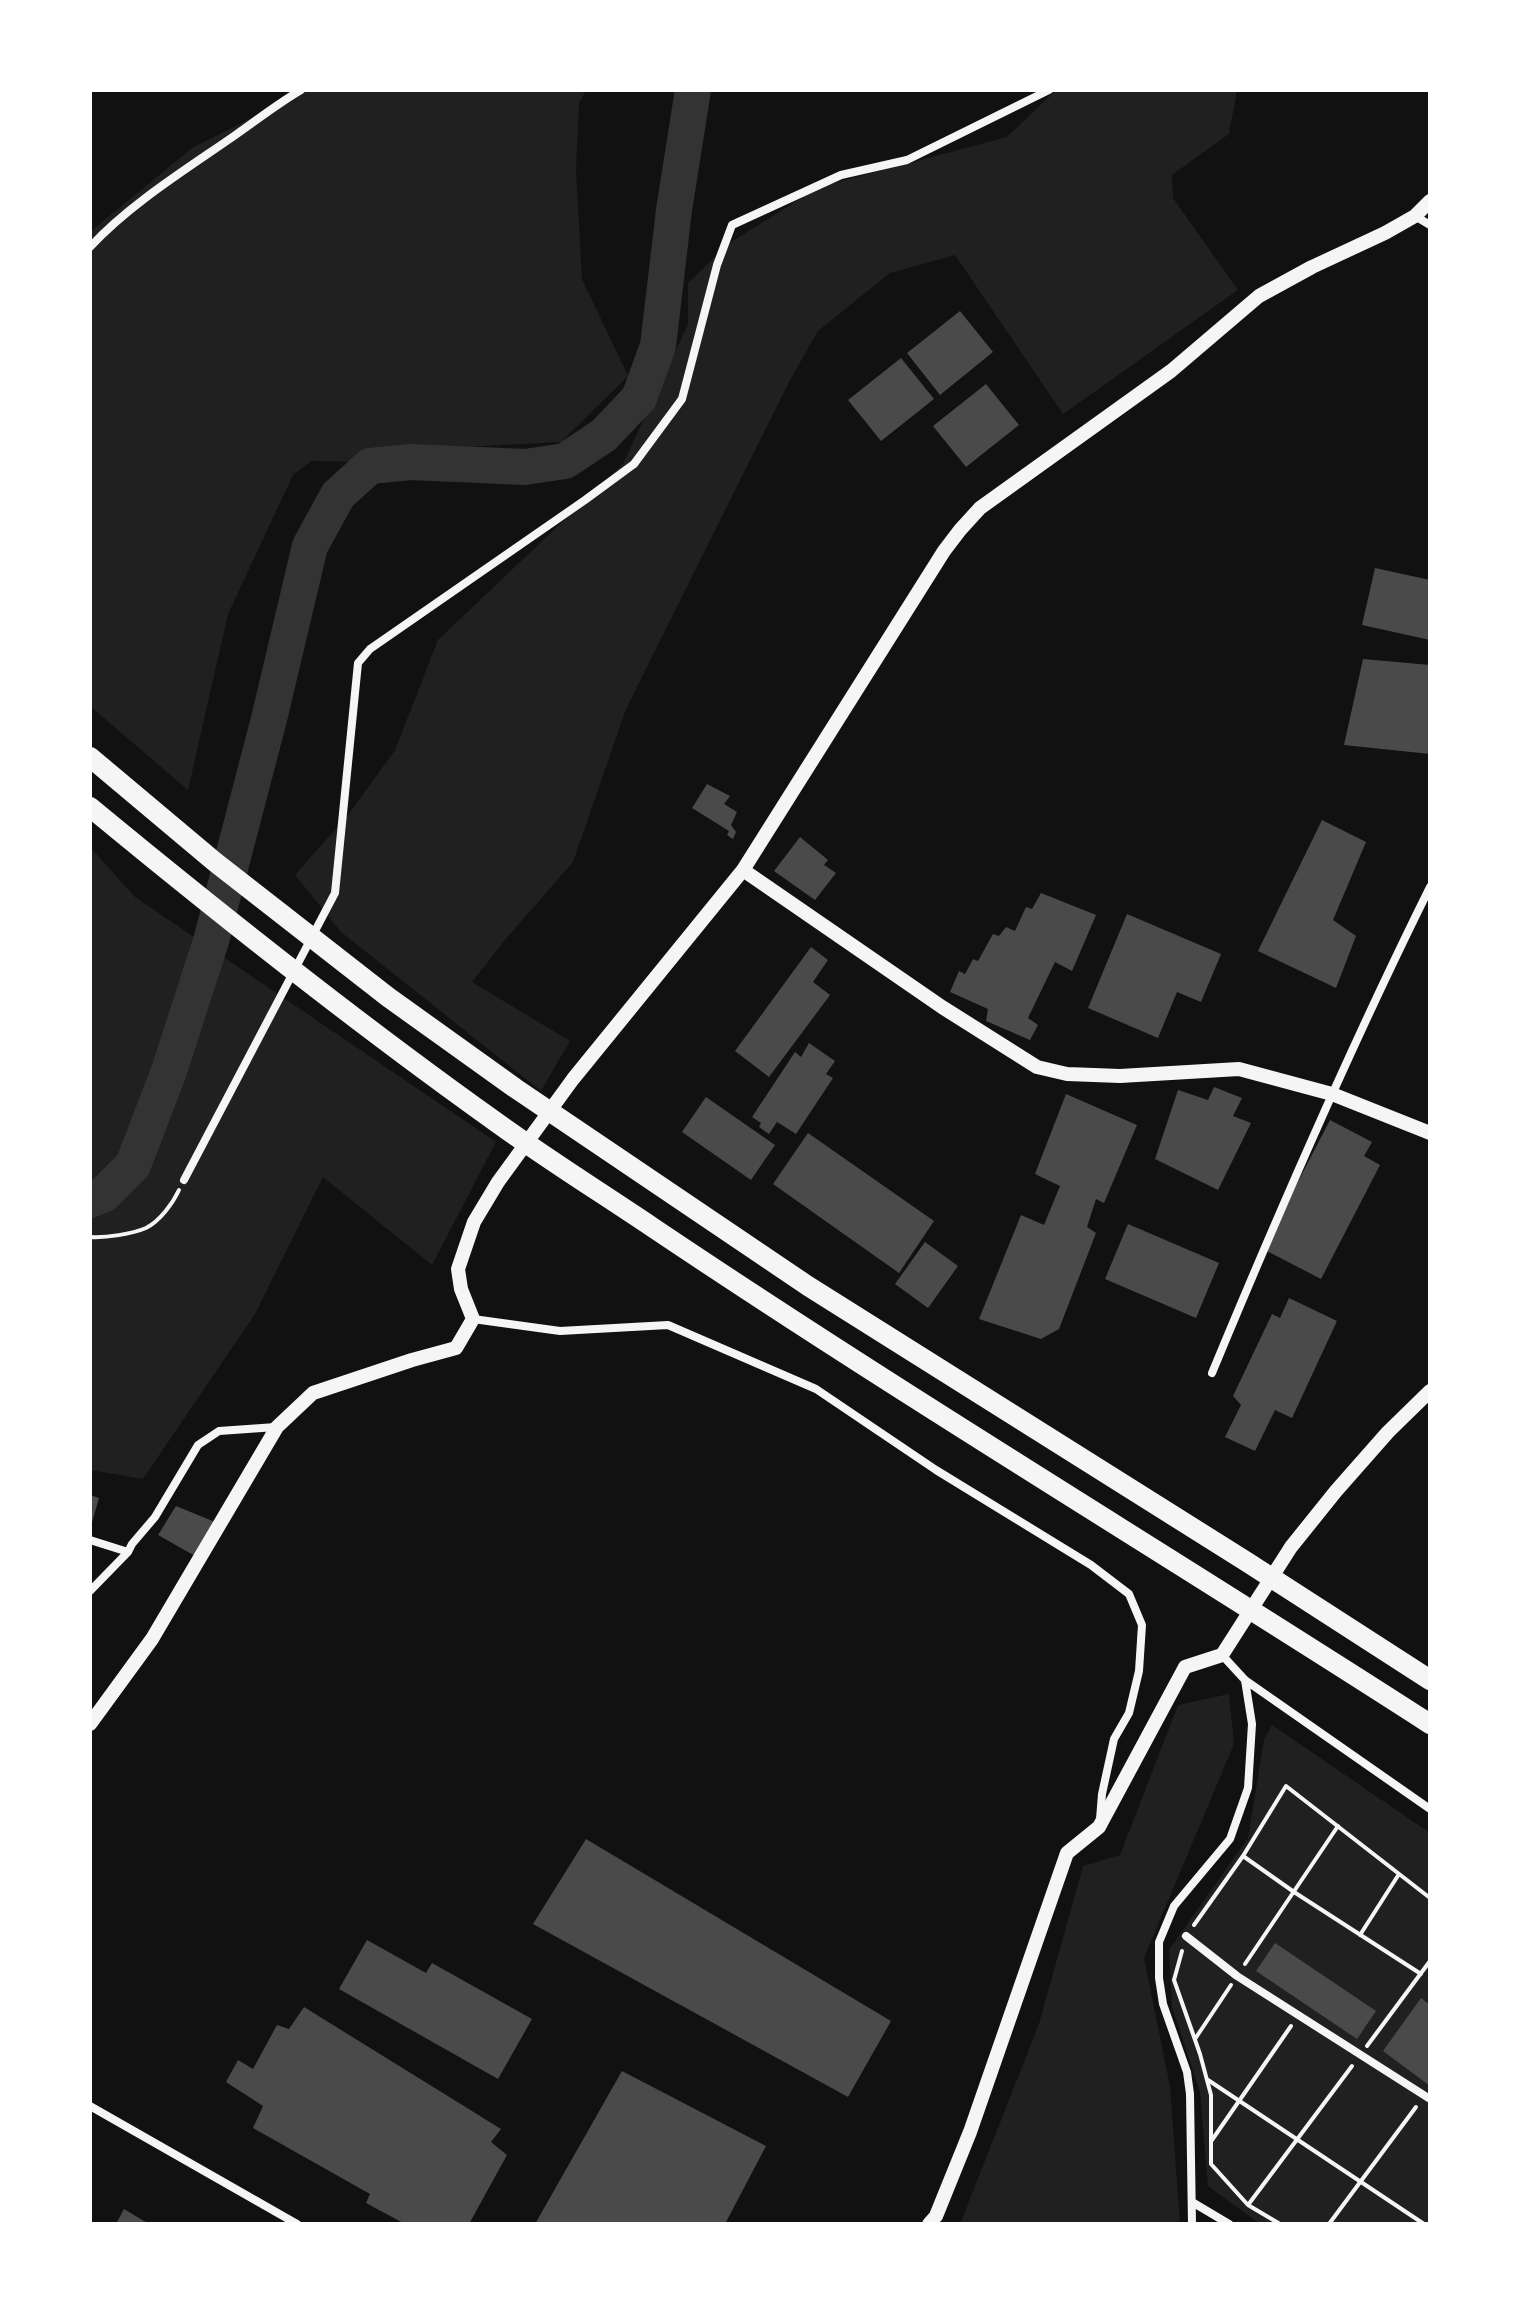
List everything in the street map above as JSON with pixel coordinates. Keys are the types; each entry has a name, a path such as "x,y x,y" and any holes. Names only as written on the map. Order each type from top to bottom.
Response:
{"highway":[{"path":"90,757 215,862 388,997 515,1088 808,1286 1430,1680"},
{"path":"90,807 201,899 499,1124 777,1311 1234,1597 1430,1724"}],"street":[{"path":"90,247 169,181 271,107 301,90"},
{"path":"184,1180 335,893 358,663 370,649 634,464 682,399 717,265 732,225 841,175 907,160 1049,90"},
{"path":"473,1319 461,1289 458,1269 474,1222 498,1182 573,1079 743,870 960,530 980,508 1171,371 1259,296 1385,233 1415,216 1430,201"},
{"path":"1415,216 1430,225"},
{"path":"743,870 942,1007 1037,1067 1067,1074 1120,1076 1239,1069 1332,1094 1430,1133"},
{"path":"1212,1373 1332,1094 1430,887"},
{"path":"90,1724 152,1639 277,1427 313,1393 456,1348 473,1319"},
{"path":"473,1319 560,1331 668,1325 816,1389 936,1470 1091,1565 1129,1594 1142,1625 1139,1671 1129,1713 1114,1739 1102,1794 1099,1827"},
{"path":"929,2224 936,2216 970,2132 1067,1853 1099,1827 1185,1667 1226,1650 1291,1547 1368,1455 1430,1391"},
{"path":"90,1591 128,1552 155,1517 198,1445 219,1431 277,1427"},
{"path":"90,1540 128,1552"},
{"path":"1226,1650 1245,1680 1430,1809"},
{"path":"1192,2224 1190,2094 1187,2072 1163,2004 1159,1942 1174,1906 1230,1839 1248,1788 1252,1724 1245,1680"},
{"path":"1186,1936 1237,1976 1428,2097"},
{"path":"90,2106 297,2224"},
{"path":"1192,2202 1229,2224"}],"path":[{"path":"90,1237 105,1237 148,1227 173,1203 184,1180"},
{"path":"1280,2224 1248,2205 1211,2164 1211,2095 1174,1980 1186,1936 1243,1856 1286,1786 1430,1898"},
{"path":"1195,2039 1338,1826"},
{"path":"1243,1856 1421,1974"},
{"path":"1360,1935 1399,1874"},
{"path":"1248,2205 1430,1961"},
{"path":"1211,2142 1298,2015"},
{"path":"1206,2078 1424,2224"},
{"path":"1329,2224 1428,2097"}],"shaded area":[{"path":"307,90 586,90 579,103 576,170 582,279 628,376 561,442 421,449 363,462 312,461 293,475 228,614 188,790 90,706 90,232 192,148"},
{"path":"1056,90 1237,90 1229,134 1172,175 1173,198 1238,290 1063,414 955,255 890,273 818,331 790,380 626,709 573,862 472,982 570,1041 541,1091 341,932 295,875 349,814 395,750 438,640 623,464 688,324 688,283 728,244 819,187 1007,137"},
{"path":"90,847 135,897 496,1142 432,1265 323,1177 255,1314 143,1479 90,1470"},
{"path":"1229,1694 1234,1744 1144,1958 1170,2086 1180,2224 960,2224 1039,2024 1083,1866 1120,1855 1178,1705"},
{"path":"1272,1725 1430,1833 1430,2224 1260,2224 1208,2186 1200,2092 1172,2007 1169,1950 1248,1838 1264,1740"}],"building":[{"path":"960,311 993,352 940,395 907,353"},
{"path":"901,358 934,399 881,441 848,400"},
{"path":"986,384 1019,425 966,467 933,426"},
{"path":"1375,568 1430,580 1430,640 1362,625"},
{"path":"1363,659 1430,665 1430,754 1344,745"},
{"path":"707,784 730,796 724,804 737,812 731,825 736,832 733,839 727,835 729,831 692,808"},
{"path":"1322,820 1366,842 1333,920 1356,936 1336,988 1258,951"},
{"path":"800,837 828,860 824,865 836,873 815,900 774,871"},
{"path":"1041,893 1096,915 1072,971 1055,962 1028,1018 1038,1025 1030,1040 986,1021 988,1009 950,992 959,971 965,974 973,959 978,961 993,934 999,936 1006,927 1015,931 1026,907 1032,909"},
{"path":"1127,914 1221,954 1201,1002 1177,992 1158,1038 1088,1008"},
{"path":"811,947 828,960 813,982 830,995 769,1077 735,1051"},
{"path":"809,1043 835,1061 826,1074 833,1078 796,1134 777,1122 769,1134 752,1117 795,1052 801,1057"},
{"path":"1214,1087 1242,1098 1233,1116 1251,1123 1218,1190 1155,1159 1178,1090 1208,1100"},
{"path":"1066,1094 1137,1125 1104,1203 1096,1199 1087,1227 1096,1233 1059,1329 1041,1339 979,1319 1021,1215 1044,1225 1060,1186 1035,1174"},
{"path":"706,1097 775,1145 751,1180 682,1132"},
{"path":"1330,1120 1372,1142 1364,1156 1380,1165 1321,1279 1263,1249"},
{"path":"808,1133 934,1221 899,1273 773,1184"},
{"path":"1128,1224 1219,1263 1196,1318 1105,1279"},
{"path":"925,1242 958,1266 928,1308 895,1284"},
{"path":"1289,1298 1337,1321 1292,1418 1275,1410 1255,1451 1225,1437 1241,1405 1233,1396 1272,1314 1280,1318"},
{"path":"90,1495 99,1498 91,1526 90,1526"},
{"path":"176,1506 215,1522 195,1556 158,1535"},
{"path":"586,1839 891,2021 848,2097 533,1924"},
{"path":"367,1940 426,1973 432,1963 532,2019 498,2079 339,1989"},
{"path":"1275,1943 1376,2011 1357,2039 1256,1971"},
{"path":"1421,1998 1430,2005 1430,2086 1383,2051"},
{"path":"304,2007 501,2129 491,2142 507,2155 469,2224 405,2224 366,2203 370,2194 253,2128 263,2106 226,2082 238,2060 253,2069 277,2025 289,2029"},
{"path":"622,2071 766,2146 725,2224 535,2224"},
{"path":"124,2209 149,2224 116,2224"}],"waterway":[{"path":"90,1200 103,1195 133,1165 169,1071 211,941 310,546 338,495 370,466 411,462 525,467 565,461 604,435 639,398 658,346 674,210 693,90"}]}
